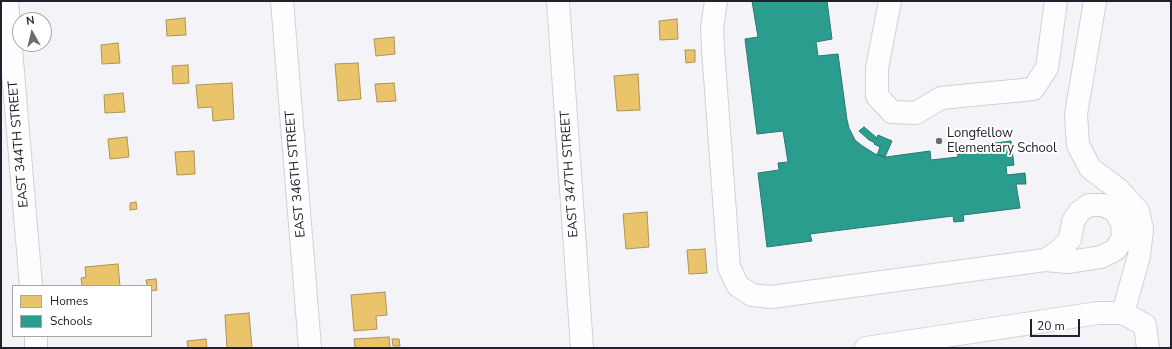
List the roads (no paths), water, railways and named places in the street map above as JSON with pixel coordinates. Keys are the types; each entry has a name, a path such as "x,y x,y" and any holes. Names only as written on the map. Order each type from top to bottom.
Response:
{"street":[{"name":"EAST 344TH STREET","path":"7,1 31,285"},
{"name":"EAST 346TH STREET","path":"282,1 310,348"},
{"name":"EAST 347TH STREET","path":"558,1 582,348"},
{"path":"716,1 712,28 713,49 729,267 738,286 752,295 771,297 1045,260"},
{"path":"890,1 877,68 877,96 892,112 916,113 941,98 1033,89 1047,68 1056,1"},
{"path":"1095,1 1076,114 1078,144 1090,168 1118,189 1138,211 1142,229 1139,256 1123,313"},
{"path":"866,348 922,344 1098,313 1123,313 1145,325 1148,348"},
{"path":"36,337 36,348"}],"place":[{"name":"Longfellow Elementary School","path":"939,141"}]}
